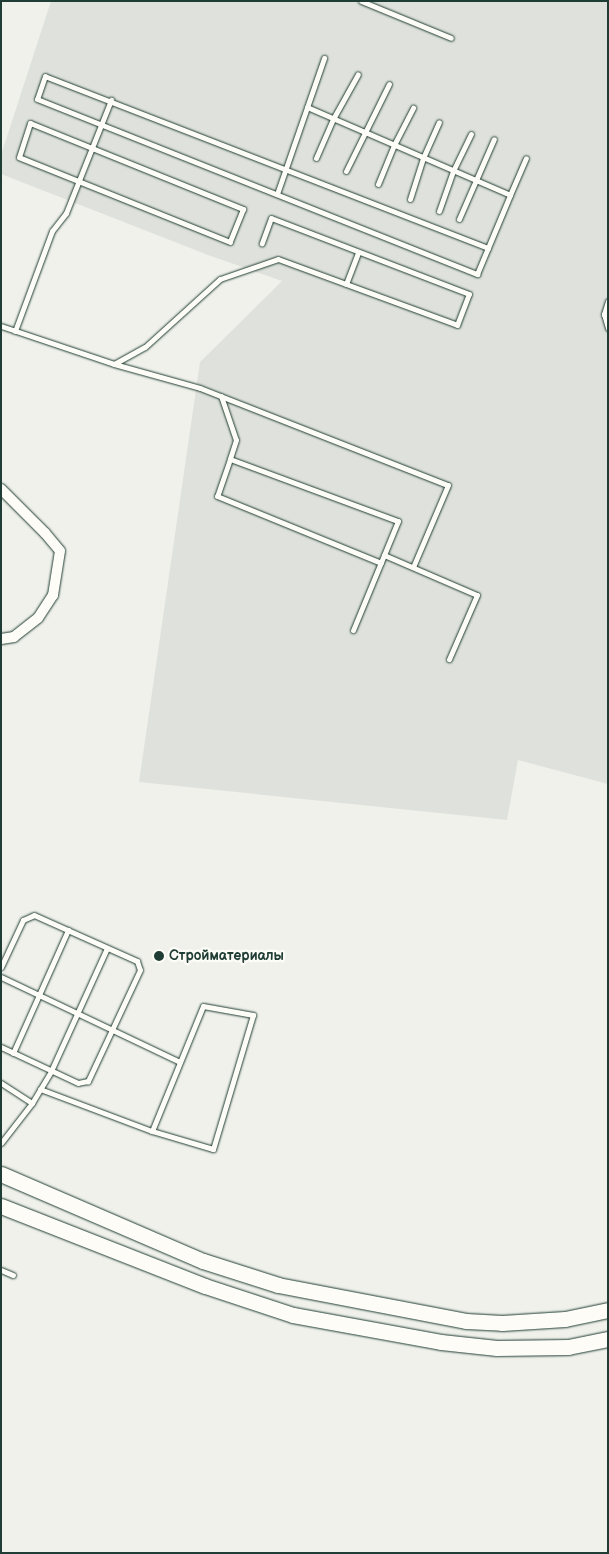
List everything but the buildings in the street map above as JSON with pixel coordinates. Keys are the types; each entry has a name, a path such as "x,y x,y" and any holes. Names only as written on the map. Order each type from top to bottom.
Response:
{"main road":[{"path":"1,1174 203,1261 278,1285 466,1321 502,1324 565,1319 608,1310"},
{"path":"1,1206 205,1286 293,1315 441,1342 497,1348 568,1347 608,1338"}],"street":[{"path":"1,489 46,533 60,551 53,595 38,618 14,637 1,639"}],"lane":[{"path":"361,1 451,38"},
{"path":"277,194 324,58"},
{"path":"316,158 333,119 358,74"},
{"path":"488,248 285,170 111,100 45,76 37,99 477,274 488,248 510,196 526,158"},
{"path":"346,171 389,84"},
{"path":"15,331 52,231 66,213 111,100"},
{"path":"307,107 510,196"},
{"path":"378,184 394,145 413,108"},
{"path":"410,199 423,158 439,122"},
{"path":"30,124 243,209 230,242 79,181 19,157 30,124"},
{"path":"440,211 453,171 471,134"},
{"path":"459,219 494,139"},
{"path":"114,364 146,347 220,279 278,259 457,325 469,294 271,218 262,244"},
{"path":"346,284 358,252"},
{"path":"608,301 604,314 608,328"},
{"path":"1,326 114,364 221,396 448,485 413,567"},
{"path":"221,396 236,440 216,496 381,563"},
{"path":"230,459 398,521 353,630"},
{"path":"384,555 477,595 449,659"},
{"path":"1,967 23,920 34,915 137,961 140,970 88,1081 78,1083 1,1047"},
{"path":"13,1053 68,930"},
{"path":"1,1143 32,1103 51,1071 108,948"},
{"path":"1,977 180,1062"},
{"path":"40,1089 152,1131 213,1149 253,1015 203,1006 152,1131"},
{"path":"1,1083 32,1103"},
{"path":"1,1270 14,1275"}],"shaded area":[{"path":"51,1 608,1 608,784 518,760 507,820 139,782 200,362 282,281 208,255 1,174 1,155"}],"place":[{"name":"Стройматериалы","path":"159,956"}]}
